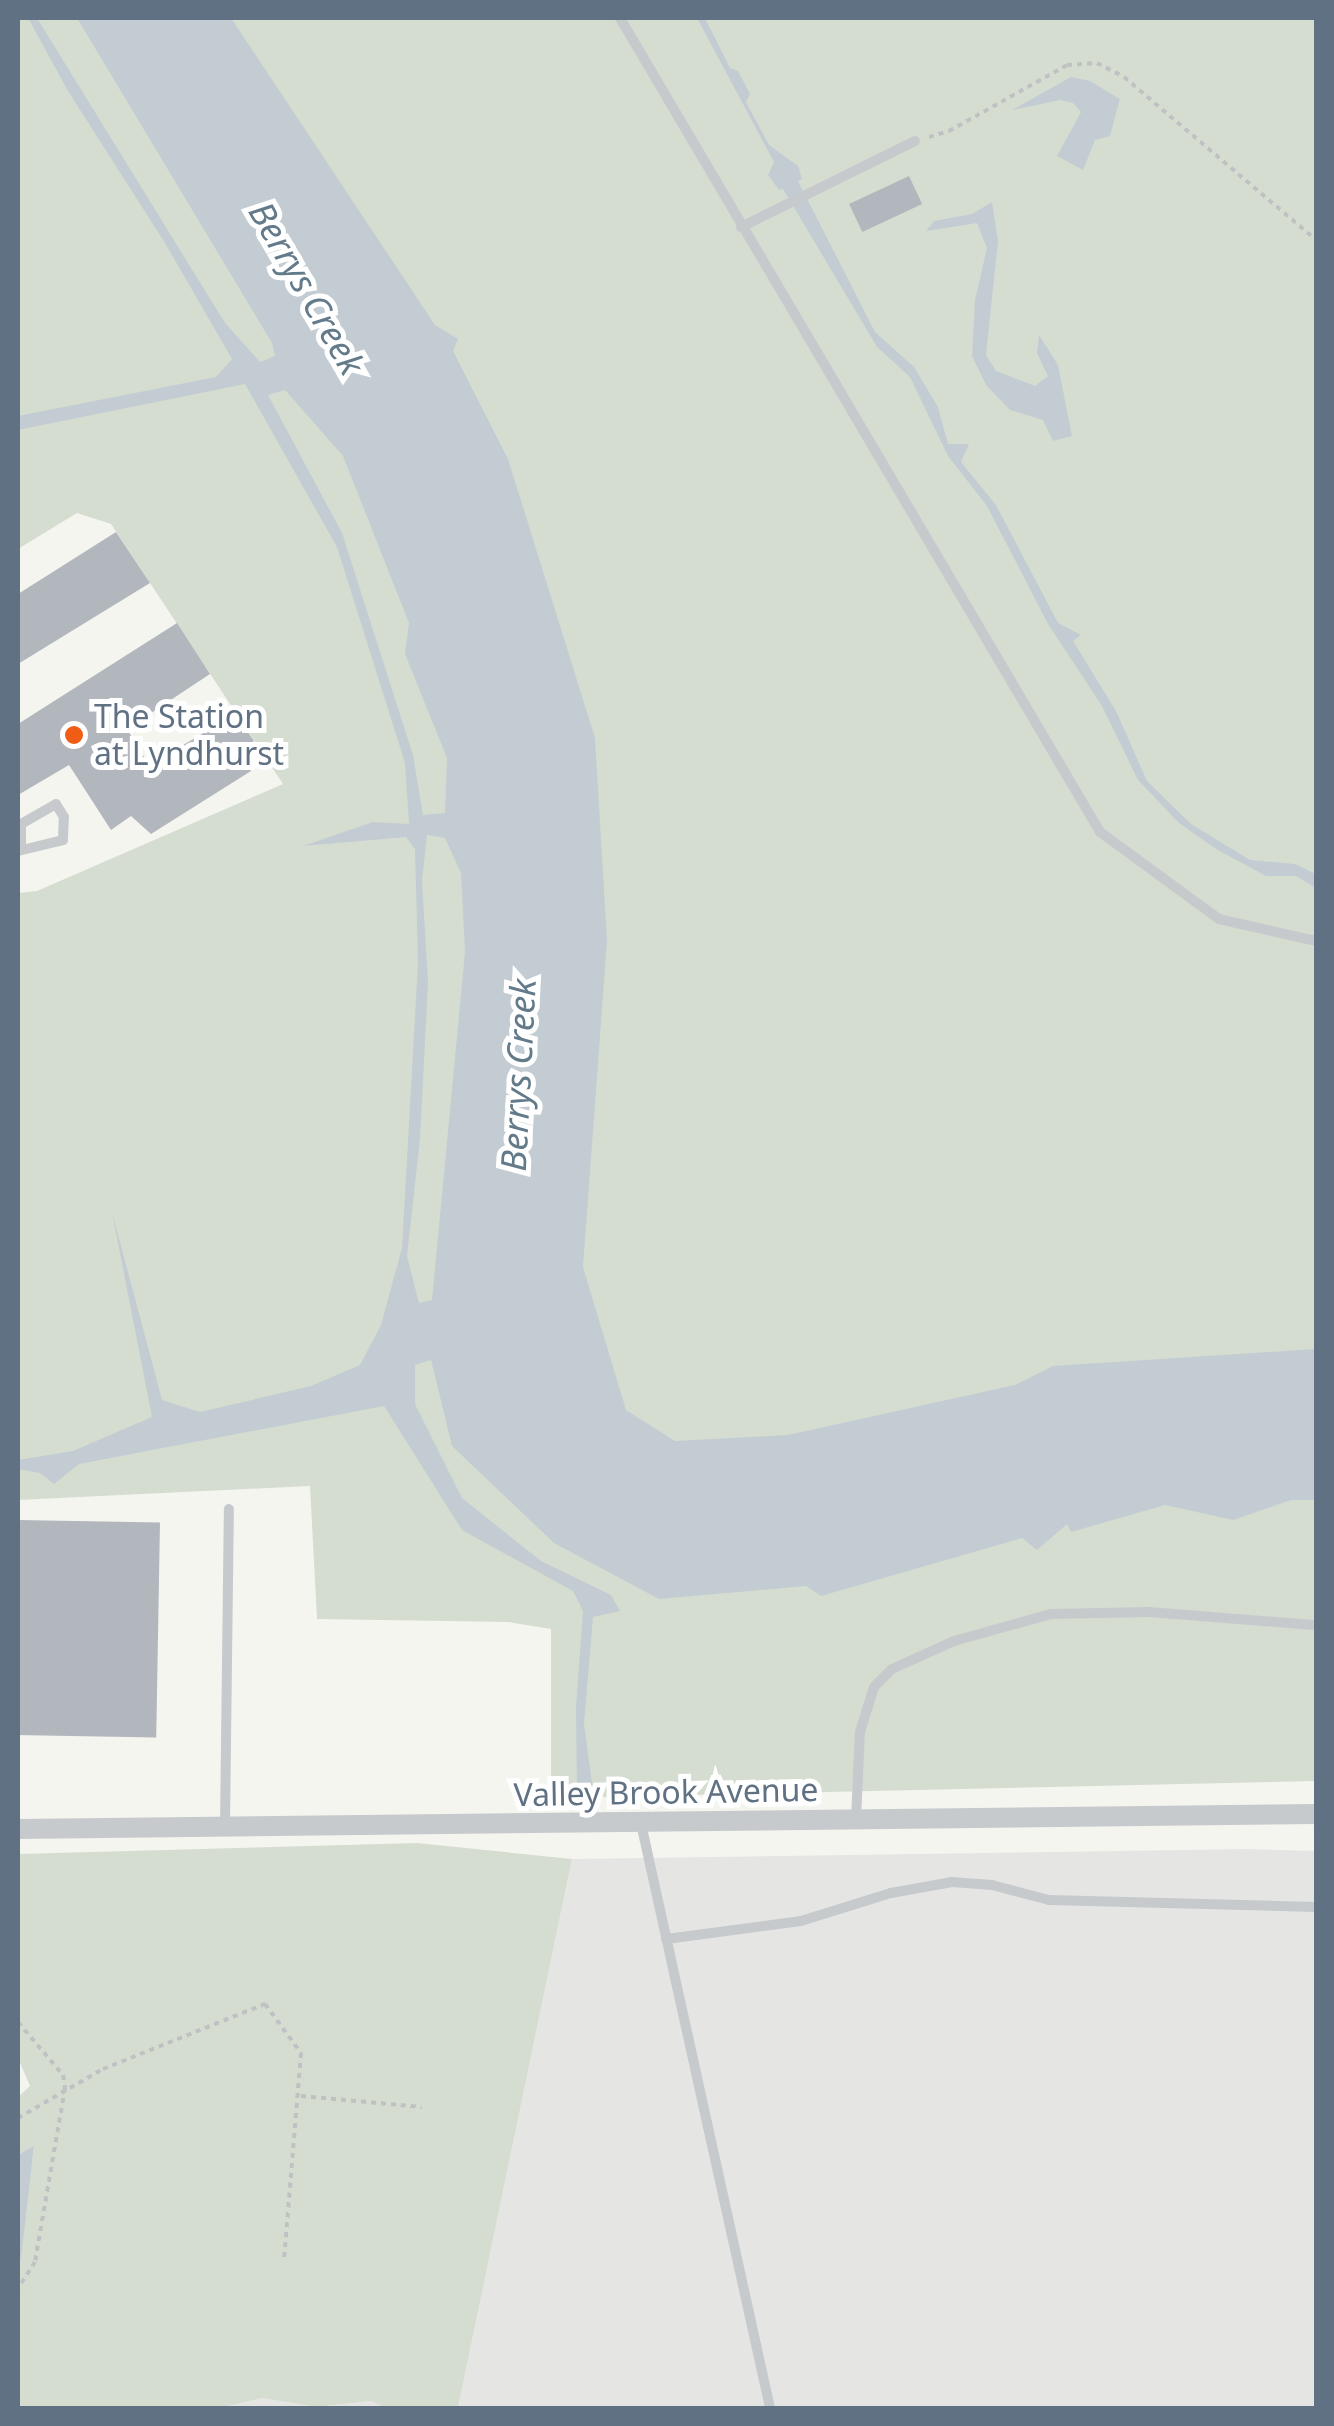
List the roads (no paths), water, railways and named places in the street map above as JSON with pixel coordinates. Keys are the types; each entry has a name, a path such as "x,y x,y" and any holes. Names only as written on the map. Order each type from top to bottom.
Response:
{"street":[{"name":"Valley Brook Avenue","path":"18,1828 1316,1814"}],"lane":[{"path":"620,18 1100,832 1219,919 1316,942"},
{"path":"741,227 915,141"},
{"path":"56,804 64,817 63,840 19,850 21,824 56,804"},
{"path":"225,1826 229,1509"},
{"path":"856,1819 860,1732 874,1687 892,1669 954,1640 1051,1614 1149,1612 1316,1625"},
{"path":"640,1819 770,2408"},
{"path":"666,1938 801,1921 891,1893 952,1882 992,1885 1050,1900 1316,1907"}],"water":[{"name":"Berrys Creek","path":"28,18 37,18 225,323 260,362 275,356 272,343 77,18 231,18 435,325 458,339 453,351 508,459 595,738 607,941 583,1267 626,1410 675,1441 788,1435 1015,1385 1053,1366 1316,1349 1316,1500 1291,1500 1233,1520 1165,1505 1071,1532 1067,1524 1037,1550 1022,1538 821,1596 806,1586 659,1599 554,1543 452,1446 431,1360 415,1365 415,1404 462,1498 541,1561 611,1595 620,1611 593,1617 584,1724 593,1790 577,1790 576,1708 583,1611 573,1591 462,1530 384,1406 79,1464 54,1484 40,1473 18,1469 18,1460 73,1451 152,1417 112,1212 162,1400 200,1412 311,1386 360,1365 381,1325 402,1248 418,963 415,849 406,837 303,846 373,822 409,824 405,763 337,547 245,384 18,430 18,416 216,377 232,359 165,243 68,91","holes":["285,390 343,456 409,623 405,654 447,758 445,813 423,815 413,755 342,533 268,395","427,835 445,838 461,873 465,952 432,1300 419,1303 407,1256 420,1139 428,982 422,881"]},
{"path":"697,18 705,18 730,68 738,71 750,94 746,102 769,145 798,166 802,179 798,181 875,332 914,367 938,407 948,444 969,444 961,462 996,505 1058,623 1081,635 1073,641 1116,711 1147,781 1191,824 1250,860 1295,864 1316,874 1316,888 1296,876 1266,876 1216,849 1179,823 1138,780 1102,706 1048,624 987,506 948,456 910,377 877,347 783,189 779,190 768,175 774,162"},
{"path":"1071,77 1090,81 1120,99 1110,136 1095,140 1083,170 1057,156 1081,112 1073,103 1060,100 1012,110"},
{"path":"992,202 998,241 986,355 996,371 1035,386 1048,376 1037,353 1039,335 1058,365 1072,436 1053,441 1043,420 1010,410 986,385 972,356 975,300 987,248 977,223 926,231 934,221 972,214"},
{"path":"34,2146 21,2258 18,2262 18,2155"}],"place":[{"name":"The Station at Lyndhurst","path":"74,735"}]}
